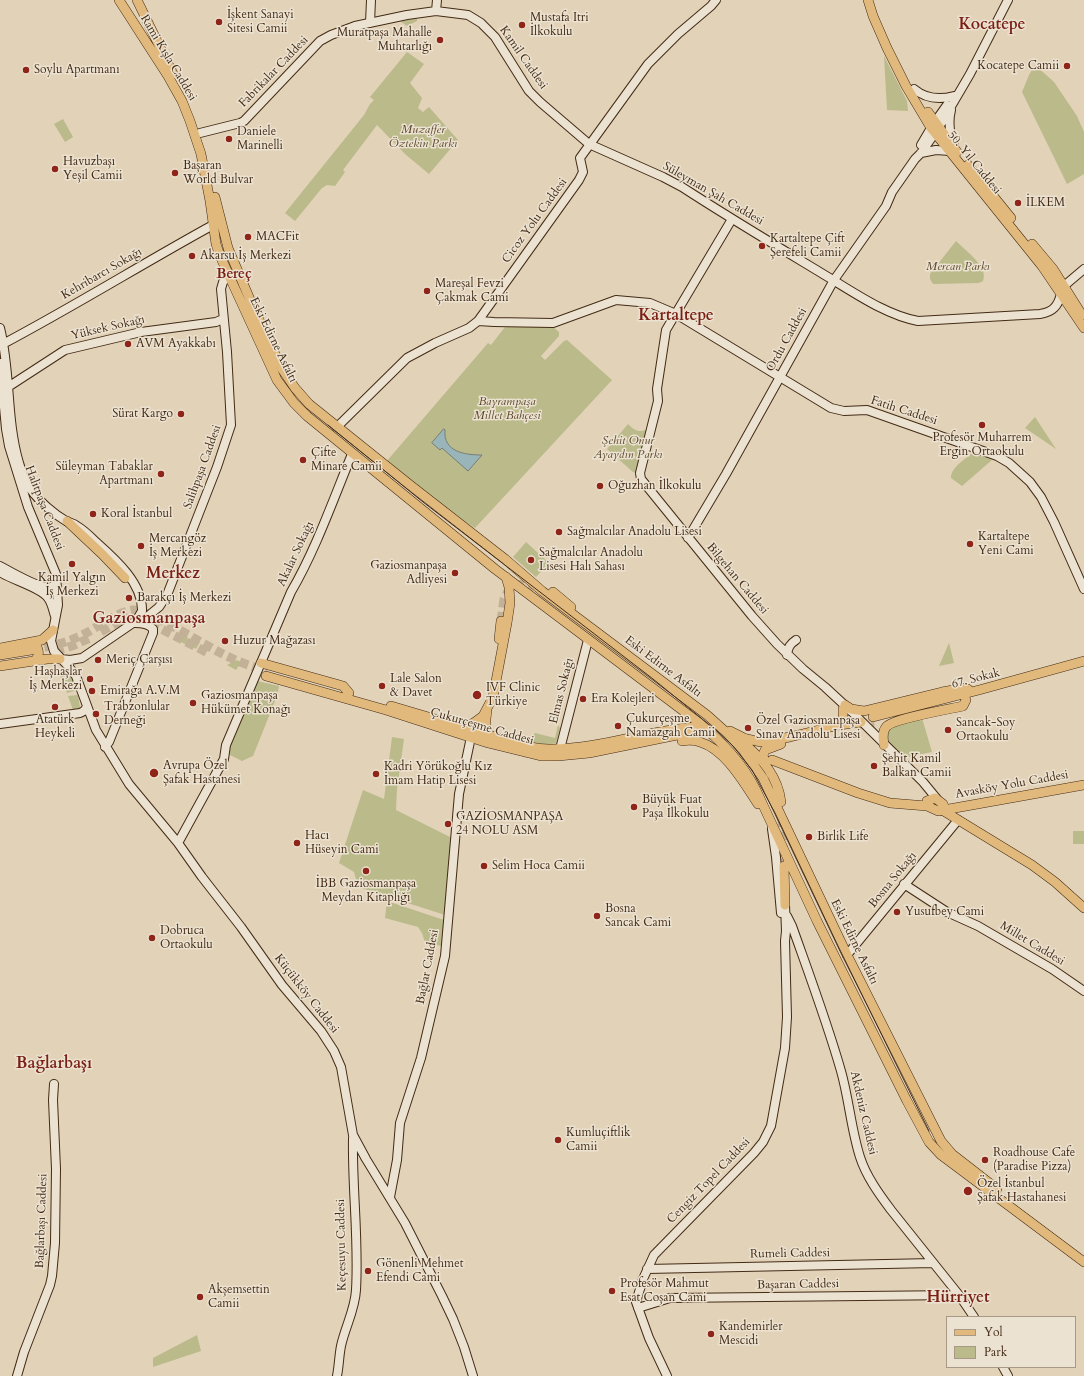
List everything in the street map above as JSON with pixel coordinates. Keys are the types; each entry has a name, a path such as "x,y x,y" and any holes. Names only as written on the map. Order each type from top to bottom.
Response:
{"main road":[{"name":"Rami Kışla Caddesi","path":"119,0 166,74 188,115 203,165 213,225"},
{"path":"127,0 126,4 128,15"},
{"name":"Rami Kışla Caddesi","path":"137,0 189,106 200,133"},
{"name":"50. Yıl Caddesi","path":"868,0 873,16 887,48 906,86 953,151 1053,269 1062,290 1084,328"},
{"name":"50. Yıl Caddesi","path":"872,0 894,52 935,128"},
{"name":"Eski Edirne Asfaltı","path":"200,133 208,162 224,237 236,268 279,362 289,380 309,404 337,427 466,530 505,559 542,591 720,726 750,757 763,778 847,955 944,1145 952,1154 1084,1262"},
{"name":"Eski Edirne Asfaltı","path":"213,225 217,248 273,373 289,397 307,416 352,454 506,577 698,722 723,743 734,755 750,779 816,921 929,1142 941,1155 1084,1254"},
{"path":"229,276 236,268"},
{"name":"50. Yıl Caddesi","path":"1062,290 1084,318"},
{"path":"289,397 302,406 309,404"},
{"path":"67,521 125,578"},
{"path":"471,737 466,728 479,719 494,697 508,623 510,592 506,577"},
{"path":"553,592 571,606 586,625"},
{"path":"487,738 487,709 501,621"},
{"path":"0,666 33,652 52,630"},
{"path":"0,648 33,652 60,659"},
{"path":"0,655 33,652"},
{"path":"0,661 33,652"},
{"path":"261,663 343,686 349,693"},
{"name":"67. Sokak","path":"1080,665 966,700 873,719 979,690 1080,665"},
{"name":"Çukurçeşme Caddesi","path":"661,738 589,753 550,757 532,754 487,738 466,728 349,693 266,673 471,737 487,738 539,749 560,749 605,744 672,729 696,730 661,738"},
{"path":"839,725 843,718 844,707 864,711 964,688 979,690"},
{"path":"884,745 883,730 887,725 898,721 963,706 966,700"},
{"path":"720,726 750,740 773,743 850,728 859,723"},
{"path":"781,802 776,780 768,761 763,755 765,750 773,743 839,725 859,723"},
{"path":"727,733 768,761 858,794 890,803 927,804 935,810 943,810 1032,865 1055,882 1084,908"},
{"path":"661,738 671,741 698,741 716,750 735,770 771,822"},
{"name":"Avasköy Yolu Caddesi","path":"943,810 1084,785"},
{"path":"927,804 932,798 938,799 944,805 943,810"},
{"path":"784,866 785,909"},
{"path":"929,1142 933,1138 939,1137"}],"street":[{"path":"370,22 371,0"},
{"path":"436,0 436,11"},
{"path":"935,128 956,97 993,32 1008,0"},
{"name":"Cicoz Yolu Caddesi","path":"337,427 406,358 469,328 478,321 579,180 583,172 580,158 648,64 678,34 714,3"},
{"name":"Fabrikalar Caddesi","path":"200,133 240,123 251,114 295,66 323,39 355,26 370,22 436,11"},
{"name":"Kamil Caddesi","path":"436,11 468,15 489,30 529,91 553,114"},
{"path":"914,89 927,97 956,97"},
{"path":"921,152 936,150 953,151 950,116 956,97"},
{"name":"Süleyman Şah Caddesi","path":"553,114 589,144 663,177 834,280 886,310 905,318 918,321 1048,313 1059,303 1062,290 1084,269"},
{"name":"Ordu Caddesi","path":"914,159 921,152 935,128"},
{"name":"Ordu Caddesi","path":"688,538 781,377 834,280 886,206 890,197 935,128"},
{"path":"676,314 732,219"},
{"name":"Kehribarcı Sokağı","path":"2,345 31,330 213,225"},
{"name":"Salihpaşa Caddesi","path":"60,659 80,659 134,622 148,616 163,602 167,595 210,486 232,420 221,296 222,284 229,276"},
{"path":"221,296 226,290 235,289"},
{"name":"Fatih Caddesi","path":"478,321 553,323 616,300 650,304 676,314 831,408 844,411 867,410 983,450 1009,463 1030,482 1041,497 1084,589"},
{"name":"Bilgehan Caddesi","path":"676,314 666,330 657,389 658,401 640,474 641,480 752,616 787,655 844,707 923,790 927,804"},
{"name":"Yüksek Sokağı","path":"8,387 66,350 141,332 216,322 224,319"},
{"name":"Halitpaşa Caddesi","path":"0,328 13,437 25,479 31,491 38,498 67,521 74,523 84,531 119,564 130,578 137,590 142,608 142,614 134,622"},
{"name":"Halitpaşa Caddesi","path":"0,363 9,446 28,507 57,579 58,605 52,630 52,647 55,654 60,659"},
{"name":"Akalar Sokağı","path":"178,843 224,759 226,745 291,592 299,579 318,536 352,454"},
{"path":"3,571 45,587 51,587 54,585 57,579"},
{"path":"3,571 43,592 48,597 56,618"},
{"path":"105,747 109,742 154,633 154,629 150,626 134,622"},
{"name":"Elmas Sokağı","path":"560,749 588,640"},
{"path":"787,655 788,648 791,643 796,640"},
{"name":"Küçükköy Caddesi","path":"60,659 76,676 96,730 125,779 178,843 282,985 321,1031 334,1051 340,1067 353,1135 417,1246 453,1319 473,1376"},
{"path":"0,724 74,714 84,711 87,707"},
{"name":"Bilgehan Caddesi","path":"859,723 918,777 938,799"},
{"name":"Bağlar Caddesi","path":"390,1197 397,1160 400,1123 420,1058 445,956 459,794 471,737"},
{"name":"Bosna Sokağı","path":"847,955 958,820"},
{"name":"Cengiz Topel Caddesi","path":"771,822 776,857 782,931 785,941"},
{"name":"Millet Caddesi","path":"904,884 947,912 978,926 1052,969 1084,991"},
{"name":"Cengiz Topel Caddesi","path":"668,1376 652,1343 638,1308 636,1302 637,1296 654,1255 754,1153 763,1142 771,1126 785,1041 785,909"},
{"name":"Akdeniz Caddesi","path":"785,909 842,1072 854,1136 864,1167 882,1198 959,1295 973,1316"},
{"name":"Bağlarbaşı Caddesi","path":"17,1376 24,1352 52,1276 55,1243 56,1169 53,1100 54,1084"},
{"name":"Keçesuyu Caddesi","path":"338,1376 341,1346 356,1292 356,1233 352,1161 353,1135"},
{"path":"352,1161 366,1159"},
{"path":"382,1185 394,1177"},
{"name":"Rumeli Caddesi","path":"647,1269 933,1263"},
{"name":"Başaran Caddesi","path":"638,1308 670,1298 959,1295"}],"green space":[{"path":"417,18 417,21 407,26 400,21"},
{"name":"Muzaffer Öztekin Parkı","path":"407,52 424,64 410,83 422,98 418,108 423,112 429,107 458,140 429,174 405,154 377,125 343,170 345,172 335,186 327,185 322,188 295,221 285,213 364,115 374,100 370,97"},
{"path":"884,56 907,101 908,111 887,110"},
{"path":"1035,65 1054,82 1077,116 1084,132 1084,174 1067,184 1022,92"},
{"path":"63,119 73,137 65,142 54,124"},
{"name":"Mercan Parkı","path":"956,241 971,254 980,265 983,270 983,281 979,283 933,284 930,279 930,274"},
{"name":"Bayrampaşa Millet Bahçesi","path":"552,326 559,332 559,336 541,356 545,360 564,341 567,340 612,380 475,528 440,505 386,462 488,343 491,345 505,327"},
{"path":"1035,417 1056,449 1025,428"},
{"name":"Şehit Onur Ayaydın Parkı","path":"628,424 637,431 648,429 638,473 633,472 607,449"},
{"path":"973,452 992,460 962,486 951,478 953,470"},
{"name":"Sağmalcılar Anadolu Lisesi Halı Sahası","path":"526,542 549,563 536,577 513,557"},
{"path":"183,633 187,635 189,646 179,641"},
{"path":"191,637 200,642 196,649 193,647"},
{"path":"949,643 954,663 939,666"},
{"path":"237,660 241,662 236,670 227,665"},
{"path":"70,674 78,690 67,693 60,676"},
{"path":"257,681 279,686 277,696 253,756 242,761 228,754 229,746"},
{"path":"78,695 80,708 73,710 68,696"},
{"path":"922,718 932,752 903,758 887,741 886,729"},
{"path":"558,725 560,728 556,743 547,745 532,742 535,733 555,738"},
{"path":"392,737 404,739 397,789 396,810 452,838 445,915 358,887 354,872 339,863 363,790 384,799"},
{"path":"1073,831 1084,831 1084,844 1073,844"},
{"path":"387,901 444,920 441,946 425,942 418,927 385,918"},
{"path":"197,1335 201,1351 153,1367 153,1358"}],"water":[{"path":"444,429 445,437 451,448 462,453 482,455 468,471 442,448 440,450 432,443"}],"tunnel":[{"path":"501,621 504,599 509,589 520,584 539,587"},
{"path":"31,650 55,645 85,634 119,614 133,610 141,611 165,622 220,653 267,671"},
{"path":"101,632 130,618 140,618 210,654"},
{"path":"55,651 72,646 90,638"},
{"path":"858,725 874,722"},
{"path":"695,734 735,738"},
{"path":"782,818 784,866"}],"tram line":[{"path":"328,425 423,502 653,679 717,731 733,746 752,770 775,813 838,946 929,1131"}],"place":[{"name":"İşkent Sanayi Sitesi Camii","path":"219,22"},
{"name":"Mustafa Itri İlkokulu","path":"522,25"},
{"name":"Muratpaşa Mahalle Muhtarlığı","path":"440,40"},
{"name":"Kocatepe Camii","path":"1067,66"},
{"name":"Soylu Apartmanı","path":"26,70"},
{"name":"Daniele Marinelli","path":"229,139"},
{"name":"Havuzbaşı Yeşil Camii","path":"55,169"},
{"name":"Başaran World Bulvar","path":"175,173"},
{"name":"İLKEM","path":"1018,203"},
{"name":"MACFit","path":"248,237"},
{"name":"Kartaltepe Çift Şerefeli Camii","path":"762,246"},
{"name":"Akarsu İş Merkezi","path":"192,256"},
{"name":"Mareşal Fevzi Çakmak Cami","path":"427,291"},
{"name":"AVM Ayakkabı","path":"128,344"},
{"name":"Sürat Kargo","path":"181,414"},
{"name":"Profesör Muharrem Ergin Ortaokulu","path":"982,425"},
{"name":"Çifte Minare Camii","path":"303,460"},
{"name":"Süleyman Tabaklar Apartmanı","path":"161,474"},
{"name":"Oğuzhan İlkokulu","path":"600,486"},
{"name":"Koral İstanbul","path":"93,514"},
{"name":"Sağmalcılar Anadolu Lisesi","path":"559,532"},
{"name":"Kartaltepe Yeni Cami","path":"970,544"},
{"name":"Mercangöz İş Merkezi","path":"141,546"},
{"name":"Sağmalcılar Anadolu Lisesi Halı Sahası","path":"531,560"},
{"name":"Kamil Yalgın İş Merkezi","path":"72,564"},
{"name":"Gaziosmanpaşa Adliyesi","path":"455,573"},
{"name":"Barakçı İş Merkezi","path":"129,598"},
{"name":"Huzur Mağazası","path":"225,641"},
{"name":"Meriç Çarşısı","path":"98,660"},
{"name":"Haşhaşlar İş Merkezi","path":"90,679"},
{"name":"Lale Salon & Davet","path":"382,686"},
{"name":"Emirağa A.V.M","path":"92,691"},
{"name":"IVF Clinic Türkiye","path":"477,695"},
{"name":"Era Kolejleri","path":"583,699"},
{"name":"Gaziosmanpaşa Hükümet Konağı","path":"193,703"},
{"name":"Atatürk Heykeli","path":"55,707"},
{"name":"Trabzonlular Derneği","path":"96,714"},
{"name":"Çukurçeşme Namazgah Camii","path":"618,726"},
{"name":"Özel Gaziosmanpaşa Sınav Anadolu Lisesi","path":"748,728"},
{"name":"Sancak-Soy Ortaokulu","path":"948,730"},
{"name":"Şehit Kamil Balkan Camii","path":"874,766"},
{"name":"Avrupa Özel Şafak Hastanesi","path":"154,773"},
{"name":"Kadri Yörükoğlu Kız İmam Hatip Lisesi","path":"376,774"},
{"name":"Büyük Fuat Paşa İlkokulu","path":"634,807"},
{"name":"GAZİOSMANPAŞA 24 NOLU ASM","path":"448,824"},
{"name":"Birlik Life","path":"809,837"},
{"name":"Hacı Hüseyin Cami","path":"297,843"},
{"name":"Selim Hoca Camii","path":"484,866"},
{"name":"İBB Gaziosmanpaşa Meydan Kitaplığı","path":"366,871"},
{"name":"Yusufbey Cami","path":"897,912"},
{"name":"Bosna Sancak Cami","path":"597,916"},
{"name":"Dobruca Ortaokulu","path":"152,938"},
{"name":"Kumluçiftlik Camii","path":"558,1140"},
{"name":"Roadhouse Cafe (Paradise Pizza)","path":"985,1160"},
{"name":"Özel İstanbul Şafak Hastahanesi","path":"968,1191"},
{"name":"Gönenli Mehmet Efendi Cami","path":"368,1271"},
{"name":"Profesör Mahmut Esat Coşan Cami","path":"612,1291"},
{"name":"Akşemsettin Camii","path":"200,1297"},
{"name":"Kandemirler Mescidi","path":"711,1334"}],"district":[{"name":"Kocatepe","path":"992,25"},
{"name":"Bereç","path":"234,275"},
{"name":"Kartaltepe","path":"676,316"},
{"name":"Merkez","path":"173,574"},
{"name":"Gaziosmanpaşa","path":"149,619"},
{"name":"Bağlarbaşı","path":"54,1064"},
{"name":"Hürriyet","path":"958,1298"}]}
